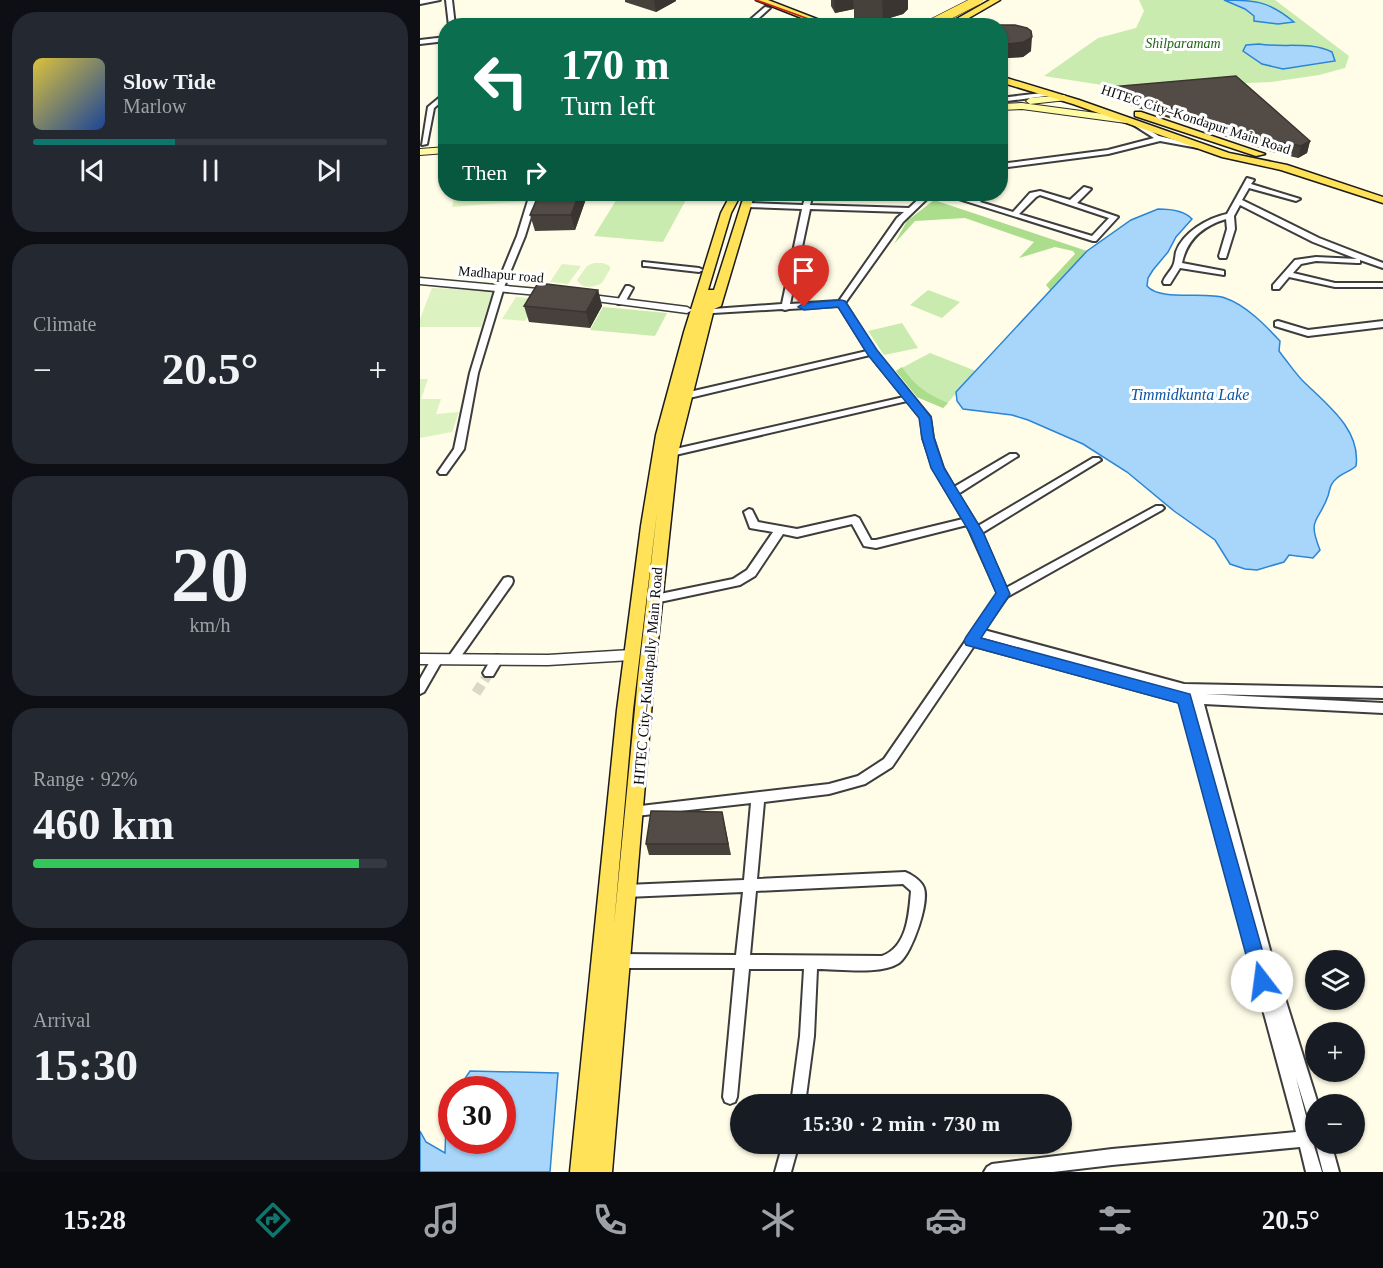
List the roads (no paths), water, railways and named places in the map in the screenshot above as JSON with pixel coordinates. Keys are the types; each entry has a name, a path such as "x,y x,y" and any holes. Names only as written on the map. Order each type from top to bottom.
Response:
{"main road":[{"path":"747,0 792,18"},
{"path":"760,0 809,18"},
{"path":"940,18 970,0"},
{"path":"942,18 978,0"},
{"path":"944,18 987,0"},
{"path":"963,18 996,0"},
{"name":"HITEC City–Kondapur Main Road","path":"1008,74 1383,193"},
{"name":"HITEC City–Kondapur Main Road","path":"1008,81 1064,98 1226,155 1293,170 1383,200"},
{"path":"1008,102 1064,98"},
{"path":"1008,104 1130,121"},
{"path":"1178,138 1192,131"},
{"path":"421,147 438,144"},
{"path":"421,147 438,149"},
{"name":"HITEC City–Kukatpally Main Road","path":"696,331 686,325 687,310 713,221 723,201"},
{"path":"696,331 718,252 726,213 732,201"},
{"path":"718,252 736,206 742,201"},
{"name":"HITEC City–Kukatpally Main Road","path":"581,1172 600,953 631,655 663,435 696,331 713,311 744,201"},
{"name":"HITEC City–Kukatpally Main Road","path":"601,1172 619,961 671,453 685,396 696,331"}],"street":[{"path":"420,2 437,0"},
{"path":"449,0 451,18"},
{"path":"755,18 767,8"},
{"path":"420,42 438,40"},
{"path":"1008,102 1051,94"},
{"path":"421,147 431,107 438,101"},
{"path":"420,108 431,107"},
{"path":"1130,121 1142,130 1160,138 1198,146"},
{"path":"1008,165 1108,152 1160,138"},
{"path":"1223,256 1231,229 1230,216 1248,183 1296,199"},
{"path":"1071,204 1087,189"},
{"path":"972,201 1093,239 1114,217 1036,194 1015,214"},
{"path":"443,472 459,450 474,373 500,287 532,201"},
{"path":"763,201 807,206 909,210"},
{"path":"785,308 808,201"},
{"path":"713,311 841,303 909,210 920,201"},
{"path":"1238,201 1316,240 1383,266"},
{"path":"1167,282 1169,275 1178,265 1181,249 1193,235 1213,221 1230,216"},
{"path":"1276,287 1294,264 1309,260 1370,261"},
{"path":"646,264 699,270"},
{"path":"1178,265 1221,273"},
{"path":"1287,274 1335,285 1383,285"},
{"name":"Madhapur road","path":"420,280 564,294"},
{"path":"621,302 629,288"},
{"path":"575,296 687,310"},
{"path":"841,303 872,352 925,417 928,438 938,468 976,532 1003,594"},
{"path":"1278,324 1308,333 1383,324"},
{"path":"685,396 872,352"},
{"path":"671,453 910,398"},
{"path":"954,492 1013,456"},
{"path":"976,532 1095,460"},
{"path":"636,811 829,789 861,780 888,763 1003,594 1159,508"},
{"path":"749,512 754,525 797,533 855,520 865,542 876,543 970,521"},
{"path":"655,599 736,582 751,573 780,530"},
{"path":"453,659 508,580"},
{"path":"974,637 1192,695 1383,708"},
{"path":"420,659 583,660 631,655"},
{"path":"420,689 437,659"},
{"path":"489,673 497,660"},
{"path":"1192,695 1383,693"},
{"path":"1192,695 1198,708 1263,950 1308,1094"},
{"path":"1192,695 1305,1119"},
{"path":"730,1094 758,798"},
{"path":"619,961 882,963 897,957 905,945 916,911 918,889 905,879 626,891"},
{"path":"799,1094 807,1036 811,962"},
{"path":"992,1172 1112,1157 1305,1138"},
{"path":"783,1172 788,1154"},
{"path":"1312,1154 1314,1172"},
{"path":"1326,1154 1331,1172"}],"water":[{"path":"1224,0 1261,3 1277,10 1294,22 1278,24 1254,21 1254,16 1245,9"},
{"path":"1246,45 1324,49 1332,52 1335,61 1283,69 1262,64 1243,51"},
{"name":"Timmidkunta Lake","path":"1158,209 1181,212 1192,219 1153,270 1148,278 1147,286 1162,294 1225,298 1248,311 1280,341 1279,351 1300,378 1333,410 1354,442 1356,466 1338,477 1331,485 1315,521 1314,532 1320,550 1313,558 1289,555 1284,562 1257,570 1230,564 1215,540 1174,511 1127,472 1083,444 1012,415 963,409 957,401 956,392 1087,251 1131,220"},
{"path":"470,1071 558,1073 550,1172 420,1172 420,1131 426,1142 438,1149 438,1154 516,1154 516,1076 467,1076"}],"tunnel":[{"path":"476,693 489,673"}],"railway":[{"path":"756,0 806,18"},
{"path":"946,18 982,0"}],"park label":[{"name":"Shilparamam","path":"1183,43"}]}
